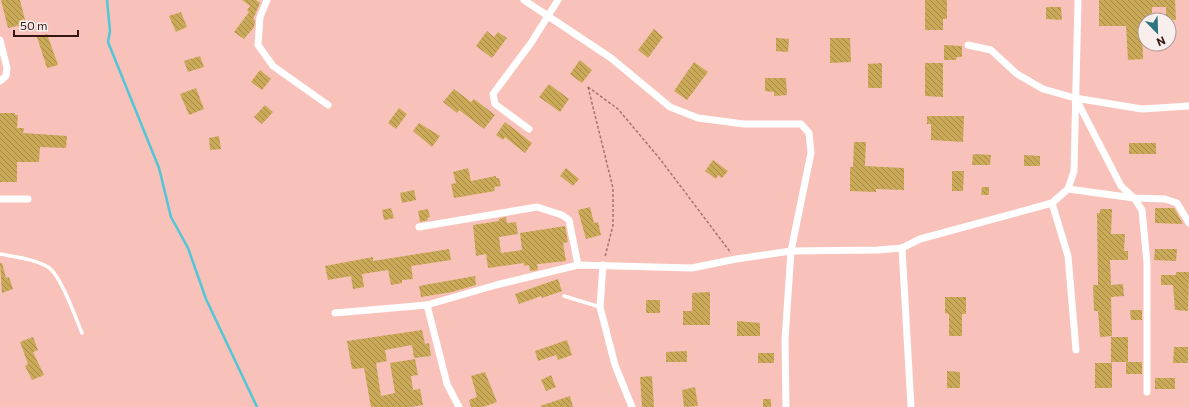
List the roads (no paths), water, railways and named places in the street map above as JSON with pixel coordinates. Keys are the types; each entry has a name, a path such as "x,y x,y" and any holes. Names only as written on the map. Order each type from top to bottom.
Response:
{"street":[{"path":"267,0 260,17 258,45 272,66 328,104"},
{"path":"524,0 611,58 670,107 698,118 744,124 801,124 809,133 811,153 791,251 785,340 786,407"},
{"path":"529,129 495,104 493,94 531,43 558,0"},
{"path":"335,313 427,305 496,285 578,265 692,268 736,259 791,251 878,250 902,248 920,239 1052,203 1068,189 1074,171 1078,0"},
{"path":"0,40 7,68 6,76 0,81"},
{"path":"968,45 991,50 1017,74 1043,89 1075,98 1142,109 1189,106"},
{"path":"1075,98 1121,186 1134,198 1142,210 1147,263 1147,392"},
{"path":"1068,189 1134,198 1165,199 1177,203 1189,223"},
{"path":"0,199 28,199"},
{"path":"1052,203 1068,256 1076,350"},
{"path":"419,227 538,207 562,215 569,220 578,265"},
{"path":"902,248 911,407"},
{"path":"602,266 600,307 615,365 632,407"},
{"path":"427,305 447,384 459,407"}],"lane":[{"path":"0,254 34,260 50,268 57,276 82,334"},
{"path":"564,296 600,307"}],"waterway":[{"path":"107,0 110,31 108,42 159,168 171,217 188,248 206,299 257,407"}]}
